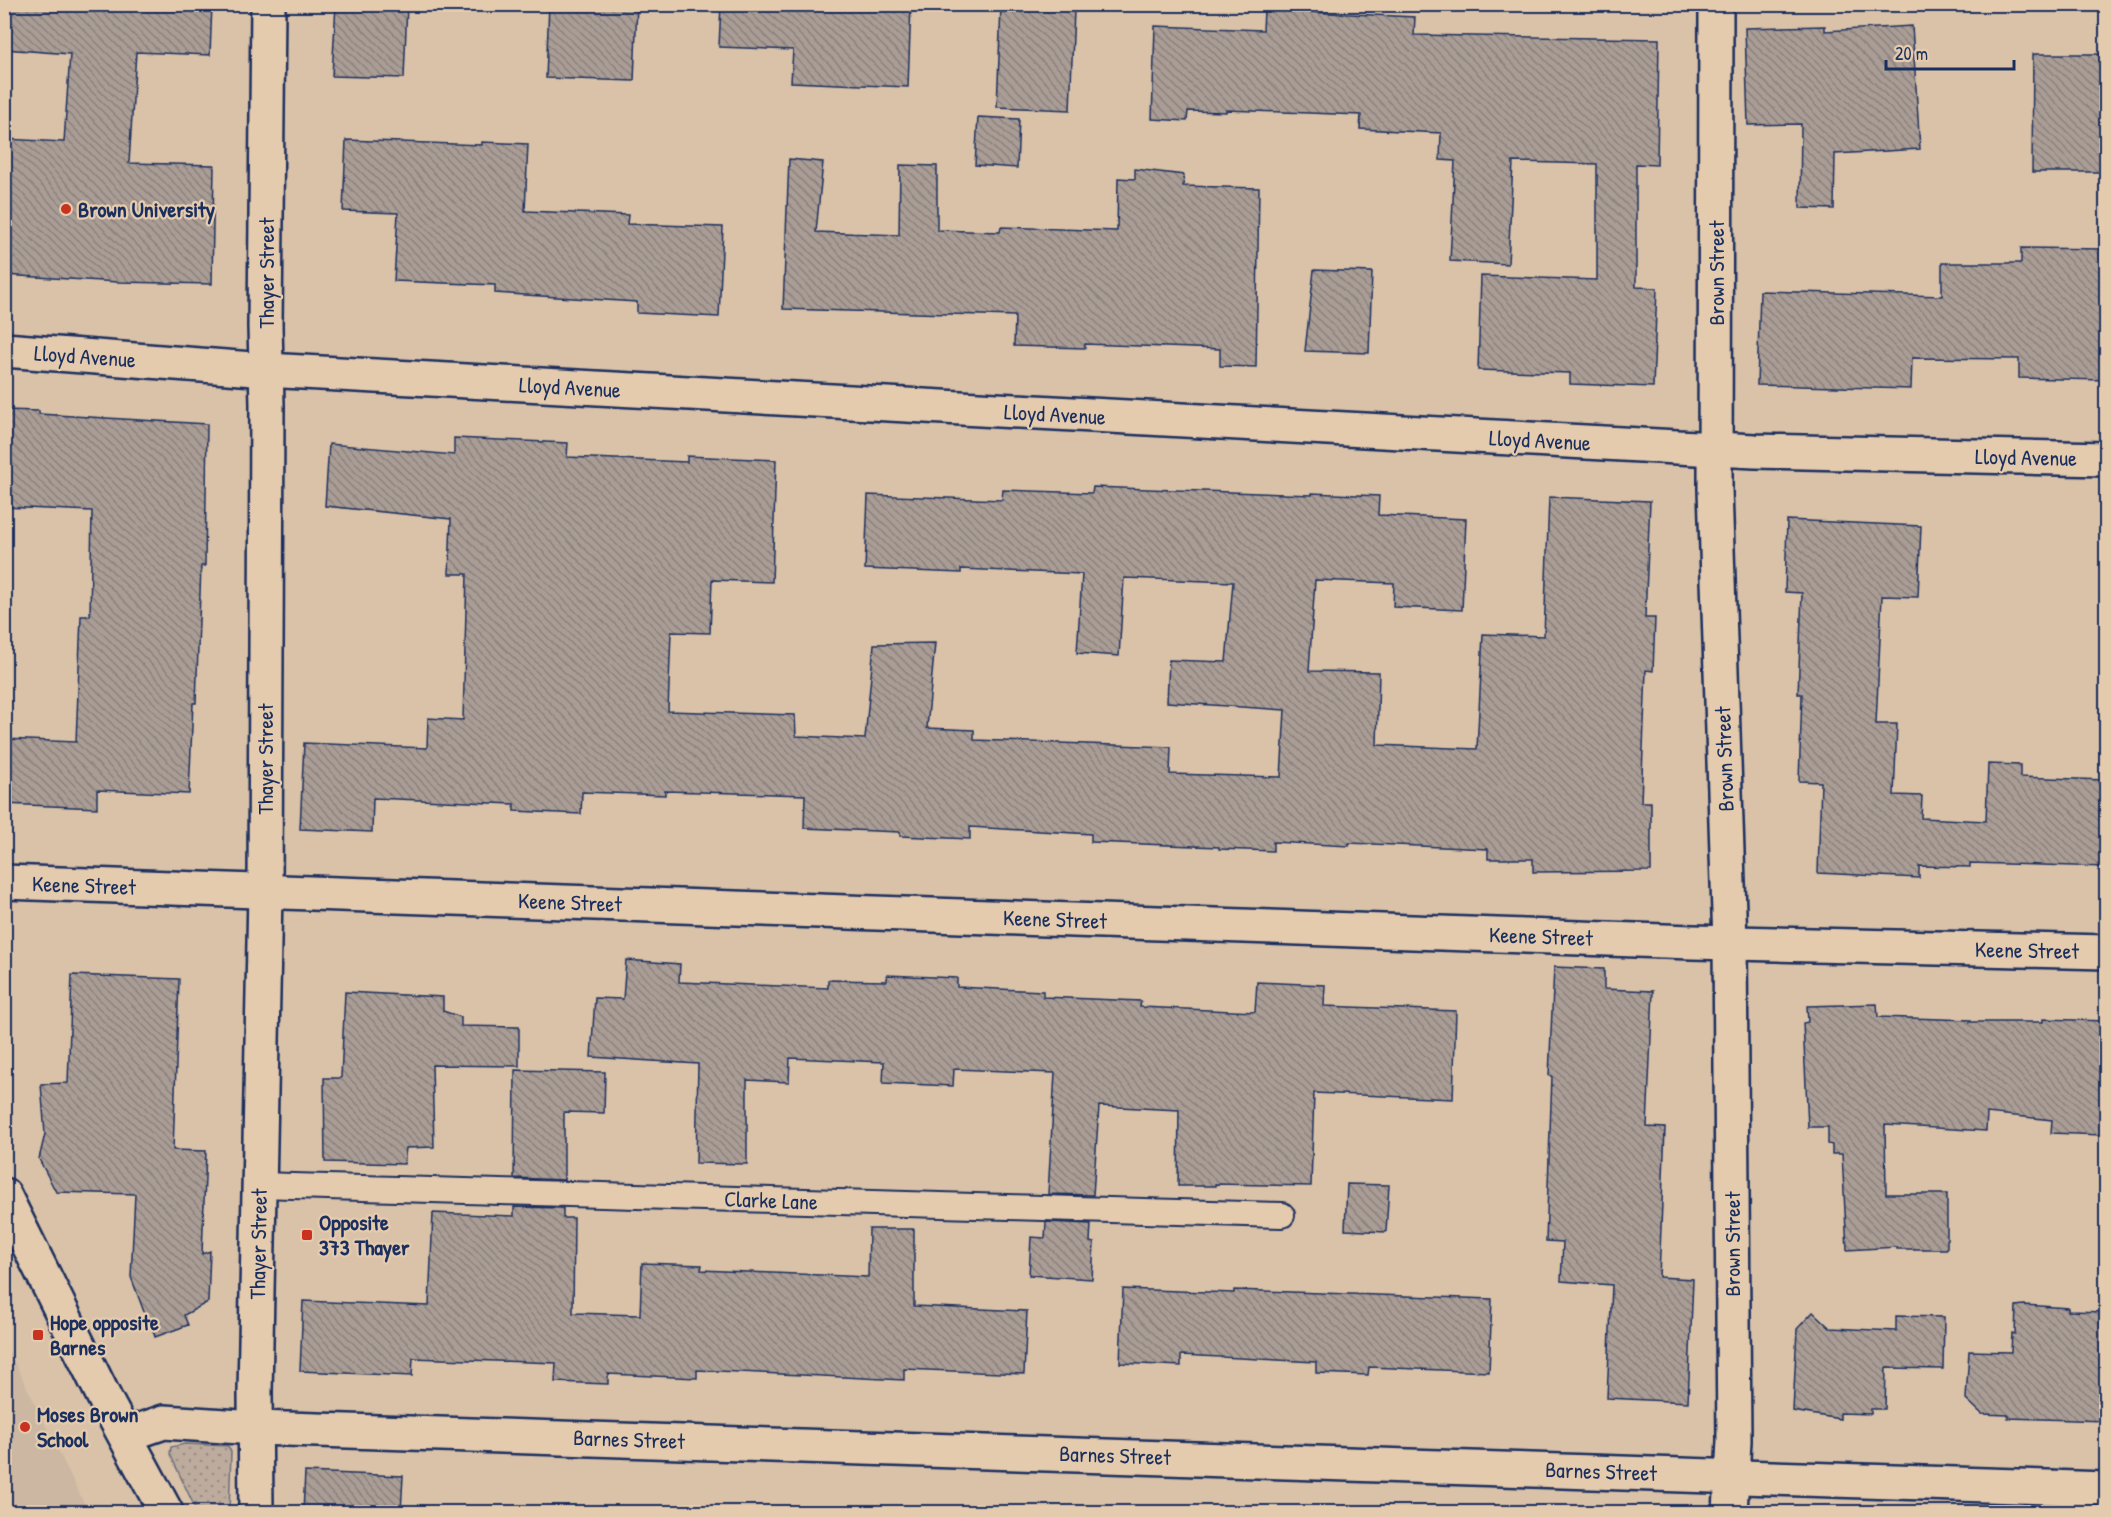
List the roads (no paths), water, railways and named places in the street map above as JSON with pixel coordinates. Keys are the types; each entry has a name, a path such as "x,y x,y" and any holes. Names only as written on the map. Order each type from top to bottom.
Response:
{"street":[{"name":"Thayer Street","path":"256,1512 255,1428 265,892 268,4"},
{"name":"Brown Street","path":"1716,4 1715,449 1730,943 1733,1475 1730,1512"},
{"name":"Lloyd Avenue","path":"4,350 266,370 1715,449 2106,459"},
{"name":"Keene Street","path":"4,882 1730,943 2106,952"},
{"path":"4,1195 106,1401 166,1512"},
{"name":"Barnes Street","path":"126,1435 164,1422 255,1428 2106,1489"}],"lane":[{"name":"Clarke Lane","path":"259,1185 1282,1215"}],"place":[{"name":"Brown University","path":"66,209"},
{"name":"Opposite 373 Thayer","path":"307,1235"},
{"name":"Hope opposite Barnes","path":"38,1335"},
{"name":"Moses Brown School","path":"25,1427"}]}
